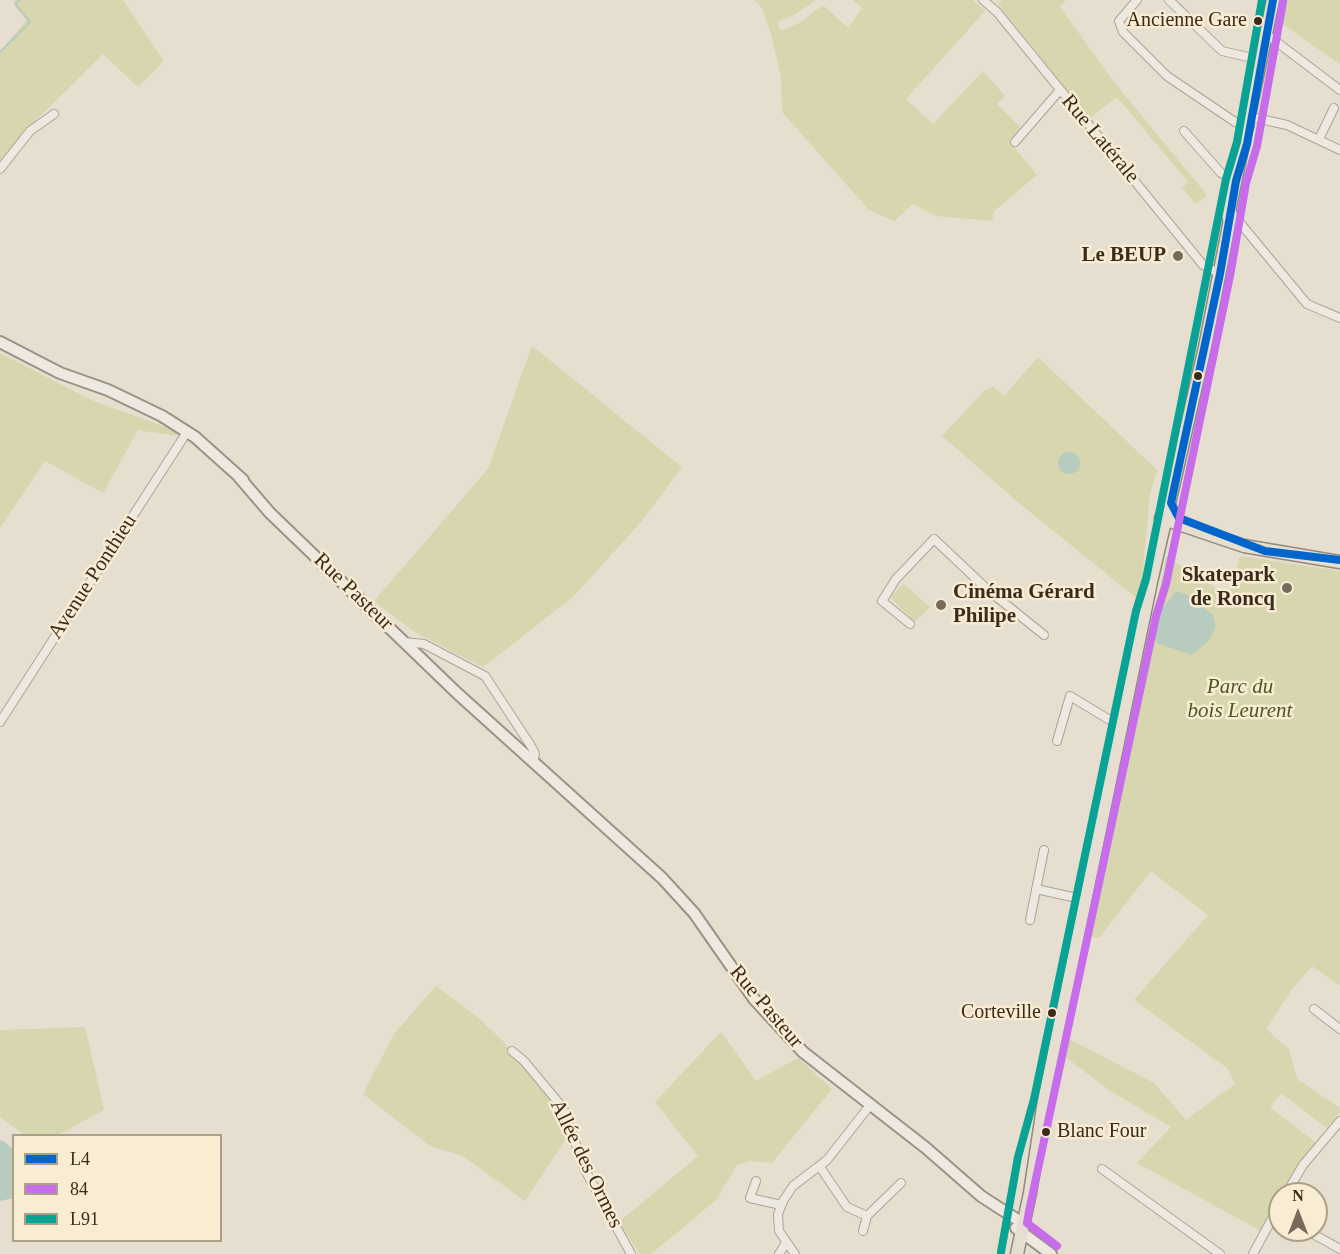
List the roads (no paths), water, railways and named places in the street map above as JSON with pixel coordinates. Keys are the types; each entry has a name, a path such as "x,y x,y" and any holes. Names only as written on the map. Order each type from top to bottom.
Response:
{"main road":[{"path":"1017,1254 1028,1159 1044,1101 1123,724 1163,519 1274,0"},
{"name":"Rue Pasteur","path":"0,342 95,392 129,400 162,416 187,432 264,498 302,542 404,642 680,896 749,992 793,1042 926,1148 1051,1254"},
{"path":"1163,519 1244,546 1340,561"},
{"path":"1011,1254 1020,1226"}],"street":[{"name":"Rue Latérale","path":"983,0 994,10 1205,268 1217,273"},
{"path":"1137,0 1119,23 1123,32 1164,74 1231,120 1287,125 1340,150"},
{"path":"1169,0 1222,51 1261,60"},
{"path":"1266,34 1340,90"},
{"path":"1015,142 1060,90"},
{"path":"1319,139 1334,108"},
{"path":"0,169 30,131 54,114"},
{"path":"1184,131 1221,173 1236,181"},
{"path":"1230,211 1307,304 1340,318"},
{"name":"Avenue Ponthieu","path":"0,722 187,432"},
{"path":"910,624 882,601 896,579 934,539 988,590 1044,635"},
{"name":"Rue Pasteur","path":"404,642 424,644 484,676 531,746 535,754 533,762"},
{"path":"1056,741 1070,696 1113,722 1123,724"},
{"path":"1030,920 1044,850"},
{"path":"1036,890 1086,900"},
{"path":"1314,1009 1340,1029"},
{"name":"Allée des Ormes","path":"512,1051 531,1069 563,1108 585,1170 632,1254"},
{"path":"795,1254 786,1243 778,1226 781,1205 793,1186 820,1167 871,1104"},
{"path":"1293,1182 1303,1165 1340,1120"},
{"path":"820,1167 847,1207 867,1216"},
{"path":"1102,1169 1220,1254"},
{"path":"756,1181 748,1202 781,1205"},
{"path":"863,1231 867,1216 901,1183"},
{"path":"1253,1254 1268,1230"},
{"path":"779,1254 786,1243"}],"waterway":[{"path":"0,52 30,22 15,4 20,0"}],"place":[{"name":"Ancienne Gare","path":"1258,21"},
{"name":"Le BEUP","path":"1178,256"},
{"name":"Skatepark de Roncq","path":"1287,588"},
{"name":"Cinéma Gérard Philipe","path":"941,605"},
{"name":"Corteville","path":"1052,1013"},
{"name":"Blanc Four","path":"1046,1132"}],"park label":[{"name":"Parc du bois Leurent","path":"1240,699"}]}
